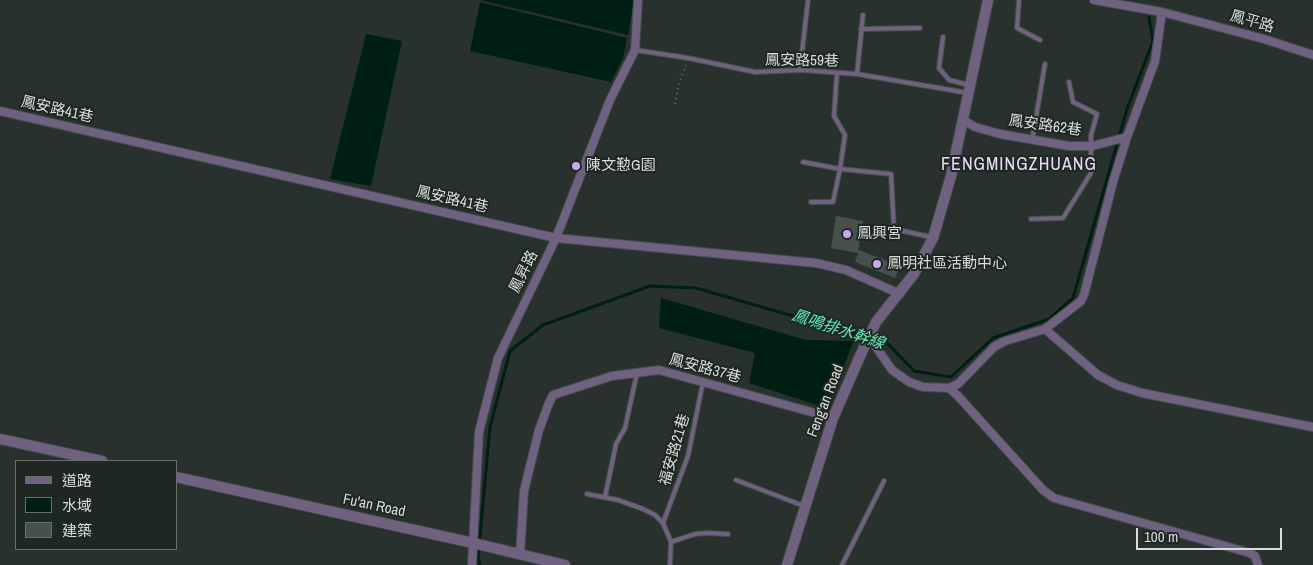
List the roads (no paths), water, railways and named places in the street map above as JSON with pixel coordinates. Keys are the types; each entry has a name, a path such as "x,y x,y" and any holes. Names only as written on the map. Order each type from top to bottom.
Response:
{"street":[{"name":"鳳昇路","path":"472,565 479,432 498,358 556,238 610,100 635,50 638,0"},
{"name":"Feng'an Road","path":"786,565 833,418 869,337 876,322 914,274 933,238 943,207 988,0"},
{"name":"鳳平路","path":"1094,0 1162,12 1264,39 1313,55"},
{"path":"869,337 892,370 909,382 923,386 949,388 958,384 994,347 1004,341 1045,329 1081,301 1124,138 1155,61 1162,12"},
{"name":"鳳安路41巷","path":"0,111 556,238 816,263 846,270 900,294"},
{"name":"鳳安路62巷","path":"963,120 975,127 1000,134 1069,146 1092,146 1124,138"},
{"path":"1045,329 1098,375 1118,386 1142,393 1313,427"},
{"name":"鳳安路37巷","path":"520,555 524,491 540,430 551,399 554,396 612,376 659,370 833,418"},
{"path":"949,388 1043,490 1054,498 1250,553 1255,556 1258,565"},
{"path":"0,439 97,460"},
{"name":"Fu'an Road","path":"178,478 565,565"}],"lane":[{"path":"800,70 808,0"},
{"path":"1019,0 1017,28 1040,40"},
{"path":"857,74 863,14"},
{"path":"861,30 920,28"},
{"path":"943,37 939,68 949,80 969,89"},
{"name":"鳳安路59巷","path":"635,50 688,58 755,72 800,70 857,74 969,89"},
{"path":"1032,140 1045,64"},
{"path":"811,202 833,202 840,169 845,135 834,116 837,73"},
{"path":"1031,219 1063,218 1091,173 1091,135 1097,114 1073,102 1068,82"},
{"path":"803,162 840,169 891,174 894,229 933,238"},
{"path":"605,497 616,444 625,428 637,373"},
{"name":"福安路21巷","path":"663,523 688,456 703,382"},
{"path":"736,480 806,507"},
{"path":"842,565 884,481"},
{"path":"587,494 618,500 655,515 663,523 671,542 670,565"},
{"path":"671,542 706,532 728,534"}],"water":[{"path":"480,0 634,0 628,35"},
{"path":"480,2 627,38 623,58 611,82 470,51"},
{"path":"366,34 402,41 371,186 330,179"},
{"path":"661,298 806,340 854,341 826,408 749,383 755,353 659,328"}],"waterway":[{"name":"鳳鳴排水幹線","path":"872,338 887,343 914,371 951,377 993,338 1049,319 1073,298 1127,109 1153,41 1149,17"},
{"name":"鳳鳴排水幹線","path":"480,565 478,557 490,427 510,351 543,325 650,286 696,288 866,337"}],"place":[{"name":"陳文懃G園","path":"576,166"},
{"name":"鳳興宮","path":"847,234"},
{"name":"鳳明社區活動中心","path":"877,264"}],"district":[{"name":"FENGMINGZHUANG","path":"1019,165"}]}
